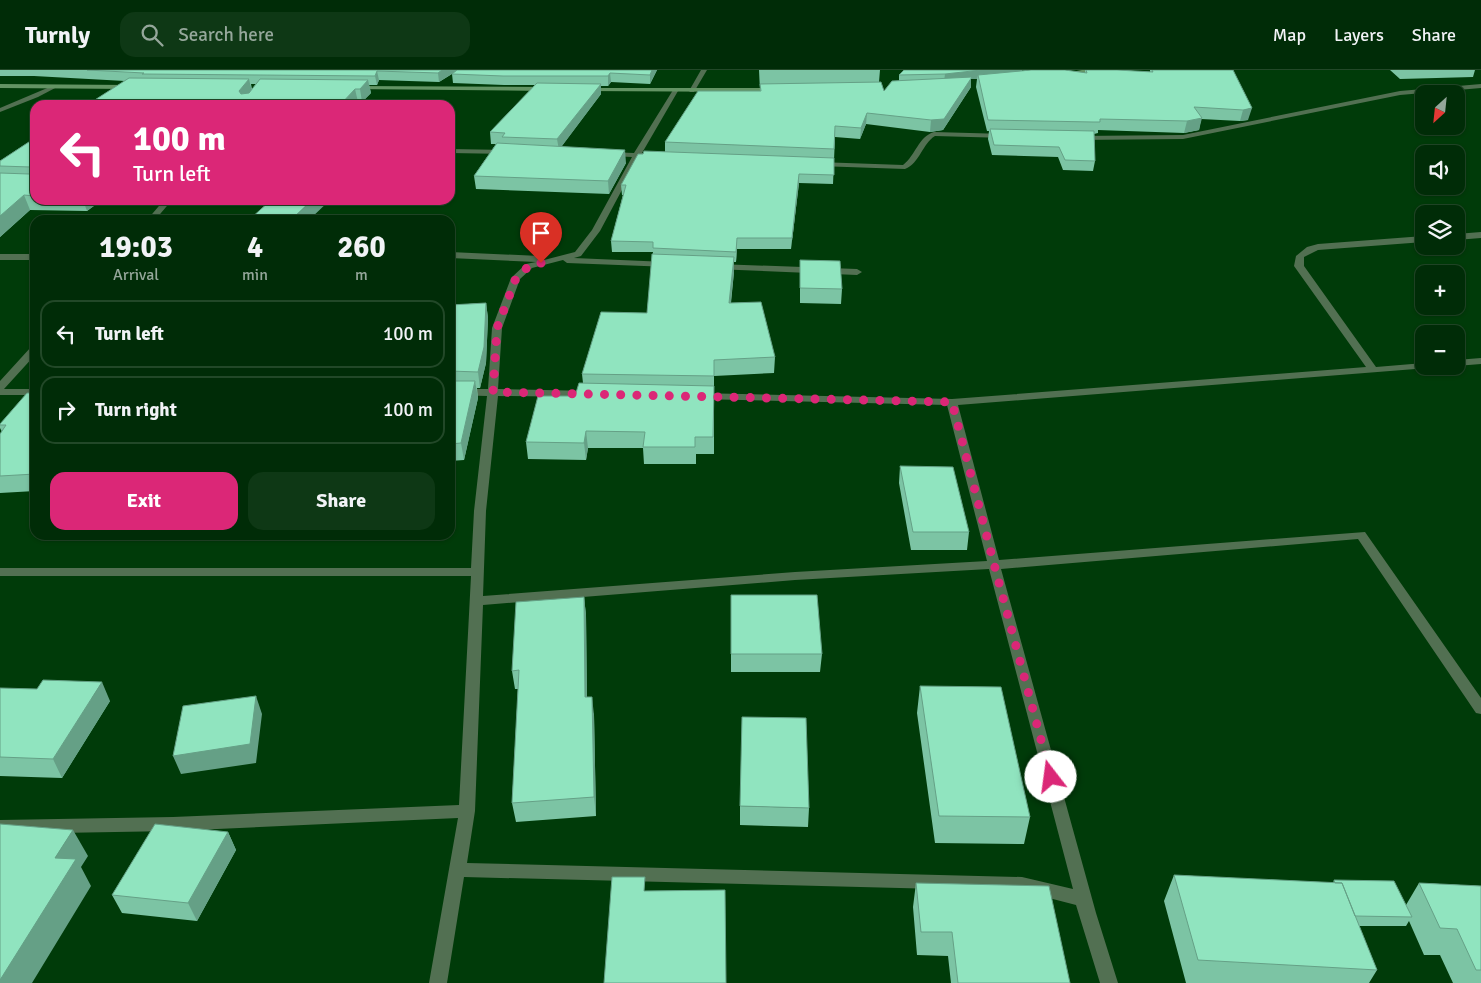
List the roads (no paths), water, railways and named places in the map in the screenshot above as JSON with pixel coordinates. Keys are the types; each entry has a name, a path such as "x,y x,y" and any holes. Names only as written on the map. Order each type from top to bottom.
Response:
{"main road":[{"path":"1052,75 1098,70"},
{"path":"436,88 450,80"},
{"path":"0,86 142,88"},
{"path":"348,88 556,90"},
{"path":"576,90 789,90"}],"street":[{"path":"692,91 704,70"},
{"path":"1069,138 1183,137 1400,93 1481,86"},
{"path":"0,110 54,87"},
{"path":"438,983 467,811 480,511 493,392 497,328 516,278 529,266 578,254 596,231 637,155 675,91"},
{"path":"813,164 905,167 912,163 926,137 934,134 1013,136"},
{"path":"455,151 519,152"},
{"path":"598,154 664,157"},
{"path":"155,215 164,205"},
{"path":"1465,236 1481,235"},
{"path":"1373,370 1299,266 1300,256 1310,249 1318,247 1415,240"},
{"path":"455,255 681,265"},
{"path":"0,257 30,257"},
{"path":"710,266 857,272"},
{"path":"0,387 30,354"},
{"path":"1465,362 1481,361"},
{"path":"683,396 952,402 1415,367"},
{"path":"0,392 30,392"},
{"path":"455,392 603,394"},
{"path":"952,402 1088,912 1109,983"},
{"path":"476,601 795,576 994,564 1361,536 1481,709"},
{"path":"0,572 477,572"},
{"path":"0,827 173,824 467,811"},
{"path":"457,870 1022,884 1083,899 1088,912"}]}
